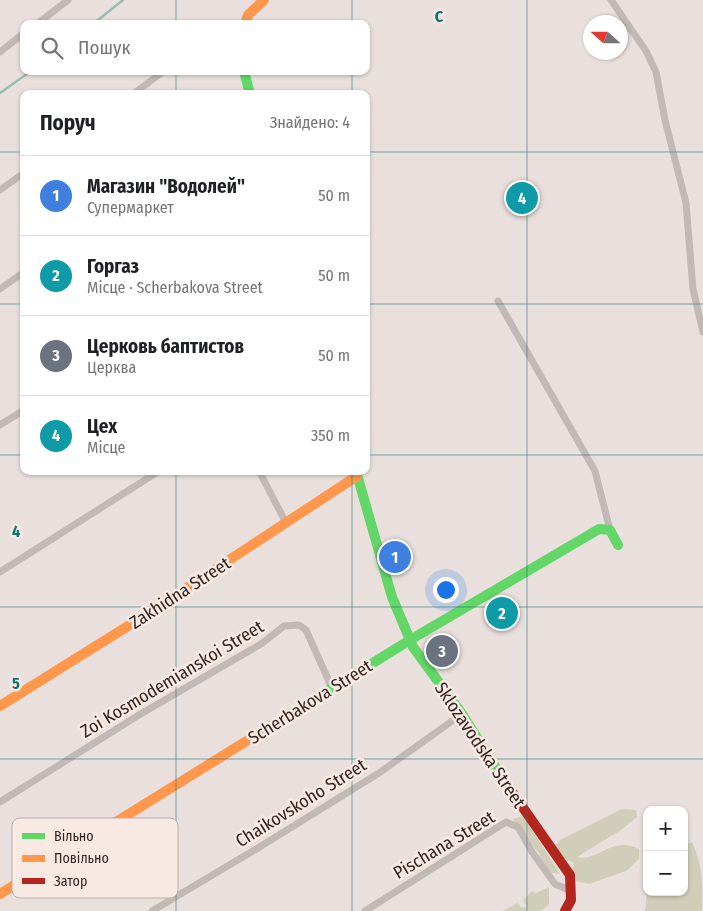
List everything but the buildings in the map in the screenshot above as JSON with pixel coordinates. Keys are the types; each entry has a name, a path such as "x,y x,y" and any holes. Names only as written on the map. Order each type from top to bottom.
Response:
{"street":[{"path":"41,20 68,0"},
{"path":"247,20 248,15 264,0"},
{"path":"611,0 646,51 656,72 664,120 686,203 693,289 703,332"},
{"path":"0,52 20,37"},
{"path":"144,90 160,75"},
{"path":"245,75 249,90"},
{"path":"0,190 20,176"},
{"path":"0,290 20,275"},
{"path":"498,301 595,472 610,530 618,545"},
{"path":"0,425 20,412"},
{"path":"0,572 153,475"},
{"path":"261,475 286,523"},
{"name":"Zakhidna Street","path":"0,706 144,616 356,475"},
{"name":"Sklozavodska Street","path":"357,475 392,597 413,648 462,714 515,798 570,875 571,896"},
{"name":"Scherbakova Street","path":"122,818 410,640 599,529 610,530"},
{"name":"Zoi Kosmodemianskoi Street","path":"0,802 139,715 261,644 284,626 299,625 306,630 332,688"},
{"name":"Chaikovskoho Street","path":"178,896 378,773 462,714"},
{"name":"Pischana Street","path":"365,911 506,822 518,827 532,852 555,884 571,896"},
{"name":"Scherbakova Street","path":"0,894 12,887"},
{"path":"565,911 571,896"},
{"name":"Chaikovskoho Street","path":"152,911 174,898"}],"shaded area":[{"path":"622,809 636,810 637,817 621,830 577,857 585,858 621,845 639,849 639,859 626,871 589,884 575,881 571,874 574,863 562,857 554,848 560,840"},
{"path":"523,816 560,874 547,872 539,858 540,854 513,819"},
{"path":"692,842 698,859 701,876 702,911 645,911 647,896 688,896 688,844"},
{"path":"549,887 549,904 541,911 503,911 517,903 522,908 527,907 523,900 532,891 536,893"}],"waterway":[{"path":"98,20 123,0"},
{"path":"0,93 25,75"}],"traffic: fast":[{"path":"245,75 249,90"},
{"path":"357,475 392,597 413,647 462,714 503,779"},
{"path":"253,737 410,640 599,529 610,530 618,545"}],"traffic: slow":[{"path":"246,20 248,15 264,0"},
{"path":"0,706 144,616 357,476"},
{"path":"122,818 253,737"},
{"path":"0,894 12,887"}],"traffic: jam":[{"path":"503,779 570,875 571,900 565,911"}],"place":[{"name":"Цех","path":"522,198"},
{"name":"Магазин \"Водолей\"","path":"395,557"},
{"name":"Горгаз","path":"502,613"},
{"name":"Церковь баптистов","path":"442,651"}]}
